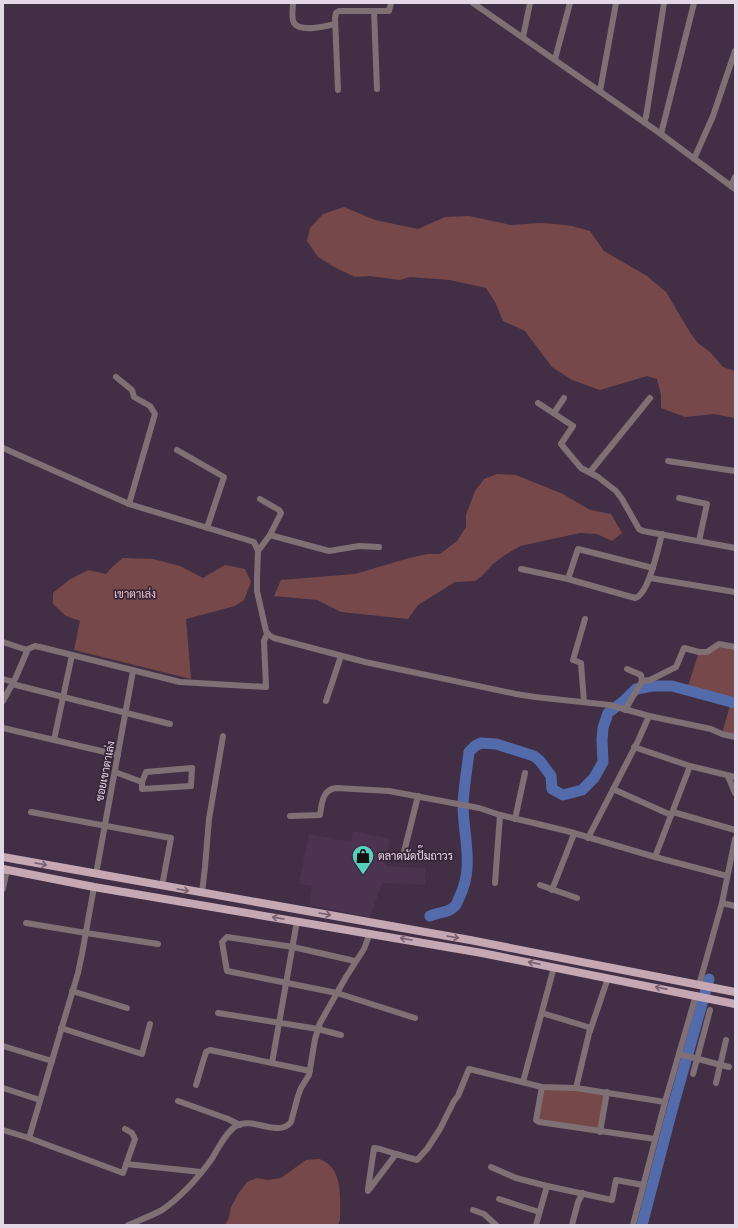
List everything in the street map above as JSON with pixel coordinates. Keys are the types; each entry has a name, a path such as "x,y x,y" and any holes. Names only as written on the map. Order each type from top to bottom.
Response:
{"main road":[{"path":"3,857 470,940 735,992"},
{"path":"5,869 94,887 474,951 735,1004"},
{"path":"698,996 701,985"}],"street":[{"path":"293,3 294,23 299,26 306,28 318,28 335,24"},
{"path":"338,90 335,15 339,11 389,11 391,8 391,3"},
{"path":"473,3 661,134 733,187 735,177"},
{"path":"523,37 530,3"},
{"path":"555,59 570,3"},
{"path":"600,91 616,3"},
{"path":"644,122 664,3"},
{"path":"661,134 694,3"},
{"path":"374,11 377,89"},
{"path":"694,159 713,116 735,51"},
{"path":"116,377 132,390 134,397 150,406 155,414 129,504"},
{"path":"554,413 564,398"},
{"path":"590,472 650,398"},
{"path":"538,403 573,426 561,444 581,468 590,472 616,491 639,529 735,548"},
{"path":"3,448 129,504 254,542 258,551 256,578 257,591 267,634 264,641 266,687 190,683 165,679 39,646 31,647 27,650 13,683 3,701"},
{"path":"177,450 224,477 207,528"},
{"path":"668,461 735,471"},
{"path":"679,498 707,504 698,541"},
{"path":"258,551 270,535 281,513 279,510 260,499"},
{"path":"521,569 568,579 635,598 642,593 650,578 662,534"},
{"path":"270,535 329,551 360,546 379,547"},
{"path":"568,579 578,549 653,568"},
{"path":"650,578 735,592"},
{"path":"584,702 581,663 573,660 585,619"},
{"path":"267,634 281,641 365,662 516,694 610,705 649,716 711,729 722,734 735,737"},
{"path":"3,642 27,650"},
{"path":"641,683 676,667 684,648 698,652 707,652 720,644 735,647"},
{"path":"54,740 72,655"},
{"path":"326,701 342,656"},
{"path":"624,709 641,683 641,675 627,669"},
{"name":"ซอยเขาตาเล่ง","path":"96,874 133,671"},
{"path":"3,679 63,697 170,724"},
{"path":"588,838 649,716"},
{"path":"3,728 118,755"},
{"path":"202,893 209,819 224,736"},
{"path":"634,747 690,766 732,776 735,793"},
{"path":"655,858 690,766"},
{"path":"192,768 190,786 142,789 142,782 146,772 192,768"},
{"path":"115,772 142,782"},
{"path":"515,818 526,772"},
{"path":"290,816 320,816 326,793 331,789 389,791 478,808 655,858 728,876"},
{"path":"613,789 672,813 735,830"},
{"path":"404,856 418,796"},
{"path":"31,812 171,838 162,886"},
{"path":"495,883 500,814"},
{"path":"552,890 574,834"},
{"path":"701,985 734,855 735,839"},
{"path":"3,889 5,869"},
{"path":"540,885 577,898"},
{"path":"29,1138 62,1028 82,954 94,887"},
{"path":"722,903 735,906"},
{"path":"272,1063 297,921"},
{"path":"26,923 158,944"},
{"path":"128,1225 160,1211 184,1192 211,1160 228,1134 236,1126 248,1124 282,1128 291,1122 301,1088 306,1082 310,1071 318,1029 336,993 364,949 370,933"},
{"path":"356,961 293,947 227,937 222,942 227,971 336,993 415,1018"},
{"path":"523,1082 554,967"},
{"path":"576,1088 590,1032 608,978"},
{"path":"72,991 127,1008"},
{"path":"633,1225 665,1102 698,996"},
{"path":"693,1074 695,1058 710,1010"},
{"path":"218,1013 318,1029 341,1035"},
{"path":"542,1013 588,1027 590,1032"},
{"path":"62,1028 142,1054 150,1024"},
{"path":"716,1083 726,1040"},
{"path":"3,1046 52,1061"},
{"path":"196,1085 208,1050 310,1071"},
{"path":"680,1055 729,1067"},
{"path":"396,1154 368,1191 374,1148 380,1148 417,1160 427,1149 440,1129 458,1096 469,1069 542,1087 576,1088 665,1102"},
{"path":"542,1087 536,1120 539,1122 655,1139"},
{"path":"3,1088 40,1100"},
{"path":"600,1132 607,1092"},
{"path":"178,1100 240,1125"},
{"path":"3,1130 29,1138 123,1173 135,1139 132,1133 126,1129"},
{"path":"126,1164 201,1172"},
{"path":"491,1167 516,1178 612,1200 616,1180 643,1185"},
{"path":"536,1225 547,1186"},
{"path":"572,1225 578,1202 583,1193"},
{"path":"499,1199 539,1212"},
{"path":"473,1210 484,1214 496,1225"}],"shaded area":[{"name":"ตลาดนัดปั๊มถาวร","path":"353,831 390,839 385,866 425,868 425,885 382,883 370,917 309,905 312,886 299,884 309,834 351,842"}],"green space":[{"path":"344,207 375,220 418,229 445,217 469,216 511,225 540,223 556,224 572,226 590,231 604,251 647,276 666,292 698,343 710,352 723,367 735,371 735,418 714,414 685,417 661,408 661,395 657,379 647,376 600,390 572,380 552,367 525,331 503,321 495,302 486,288 450,280 410,277 400,280 370,276 355,277 336,268 318,257 307,241 310,228 323,214"},
{"path":"497,474 516,475 563,494 590,510 611,514 622,533 612,541 597,534 580,533 520,546 493,564 475,581 455,582 418,605 408,619 341,612 317,600 274,596 281,580 355,574 409,558 428,554 440,554 457,541 466,527 466,515 475,491 484,479"},
{"name":"เขาตาเล่ง","path":"123,558 153,559 180,566 203,578 225,565 245,569 251,582 244,600 235,606 186,619 191,679 74,650 80,621 66,616 53,604 53,593 69,580 88,570 106,574"},
{"path":"719,644 735,647 735,737 722,734 730,705 686,692 699,652 707,652"},
{"path":"542,1087 607,1092 600,1132 536,1120"},
{"path":"319,1159 327,1163 337,1176 340,1194 340,1220 338,1225 225,1225 229,1218 231,1207 247,1182 257,1178 268,1180 281,1178 306,1160"}],"waterway":[{"path":"430,916 453,908 456,905 464,886 467,851 463,816 463,797 469,752 475,746 481,743 496,744 534,756 540,761 551,776 552,789 563,795 582,790 594,778 603,762 603,728 608,713 636,689 653,686 672,686 735,703"},
{"path":"642,1225 672,1110 709,979"}],"place":[{"name":"ตลาดนัดปั๊มถาวร","path":"363,876"}]}
